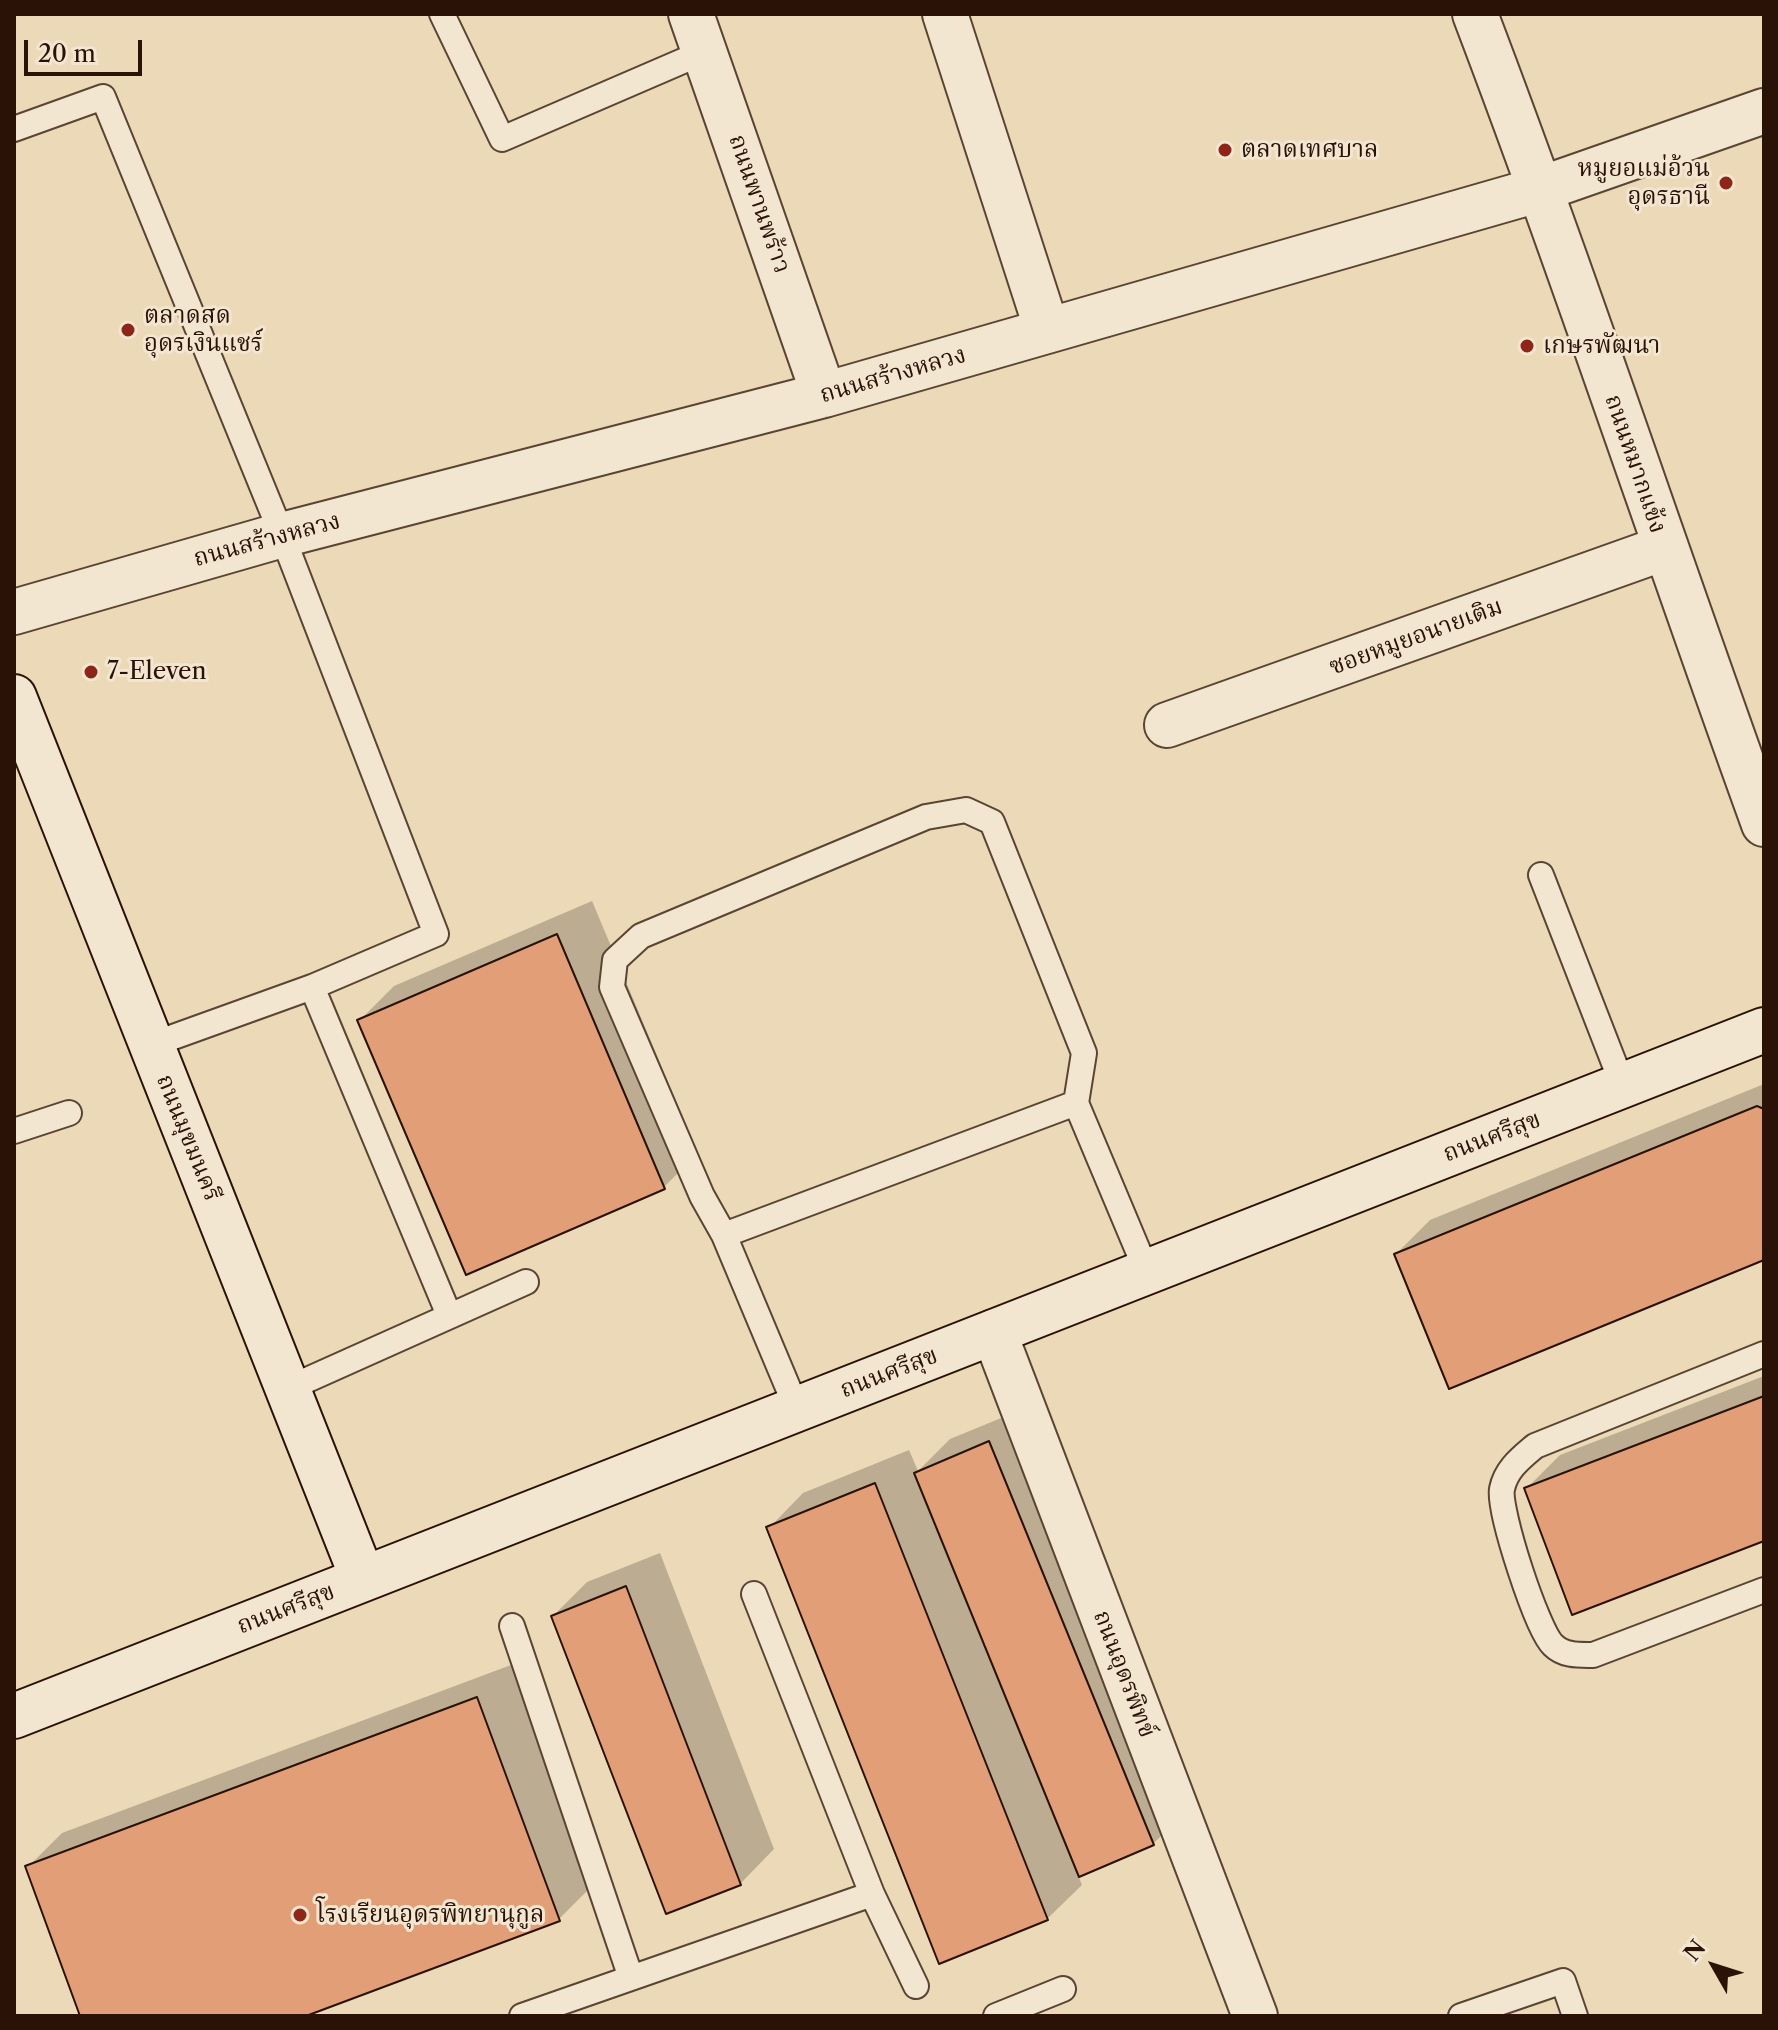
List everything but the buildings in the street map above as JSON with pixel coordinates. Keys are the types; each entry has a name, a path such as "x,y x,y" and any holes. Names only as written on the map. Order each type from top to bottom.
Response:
{"street":[{"path":"945,14 1047,330"},
{"name":"ถนนหมากแข้ง","path":"1475,14 1541,189 1664,548 1764,824"},
{"name":"ถนนพานพร้าว","path":"698,32 824,395"},
{"name":"ถนนสร้างหลวง","path":"14,612 282,535 824,395 1541,189 1764,111"},
{"name":"ซอยหมูยอนายเติม","path":"1167,725 1664,548"},
{"name":"ถนนมุขมนครี","path":"14,697 363,1579"},
{"name":"ถนนศรีสุข","path":"14,1716 1764,1030"},
{"name":"ถนนอุดรพิทข์","path":"994,1332 1255,2016"}],"lane":[{"path":"442,14 502,139 698,32"},
{"path":"14,129 103,97 282,535 436,934 312,987 151,1045"},
{"path":"797,1409 724,1235 702,1196 612,987 615,960 641,936 926,817 966,810 992,822 1084,1053 1076,1103 1147,1272"},
{"path":"1541,875 1623,1086"},
{"path":"312,987 449,1315"},
{"path":"724,1235 1076,1103"},
{"path":"14,1131 69,1113"},
{"path":"287,1389 526,1282"},
{"path":"1764,1354 1535,1446 1514,1464 1502,1488 1502,1501 1503,1514 1541,1625 1553,1645 1571,1655 1593,1655 1764,1590"},
{"path":"754,1594 872,1894 916,1986"},
{"path":"512,1626 631,1978"},
{"path":"522,2016 872,1894"},
{"path":"1461,2016 1563,1981 1575,2016"},
{"path":"996,2016 1063,1989"}],"place":[{"name":"ตลาดเทศบาล","path":"1225,150"},
{"name":"หมูยอแม่อ้วน อุดรธานี","path":"1726,183"},
{"name":"ตลาดสด อุดรเงินแชร์","path":"128,330"},
{"name":"เกษรพัฒนา","path":"1527,346"},
{"name":"7-Eleven","path":"91,672"},
{"name":"โรงเรียนอุดรพิทยานุกูล","path":"300,1915"}]}
